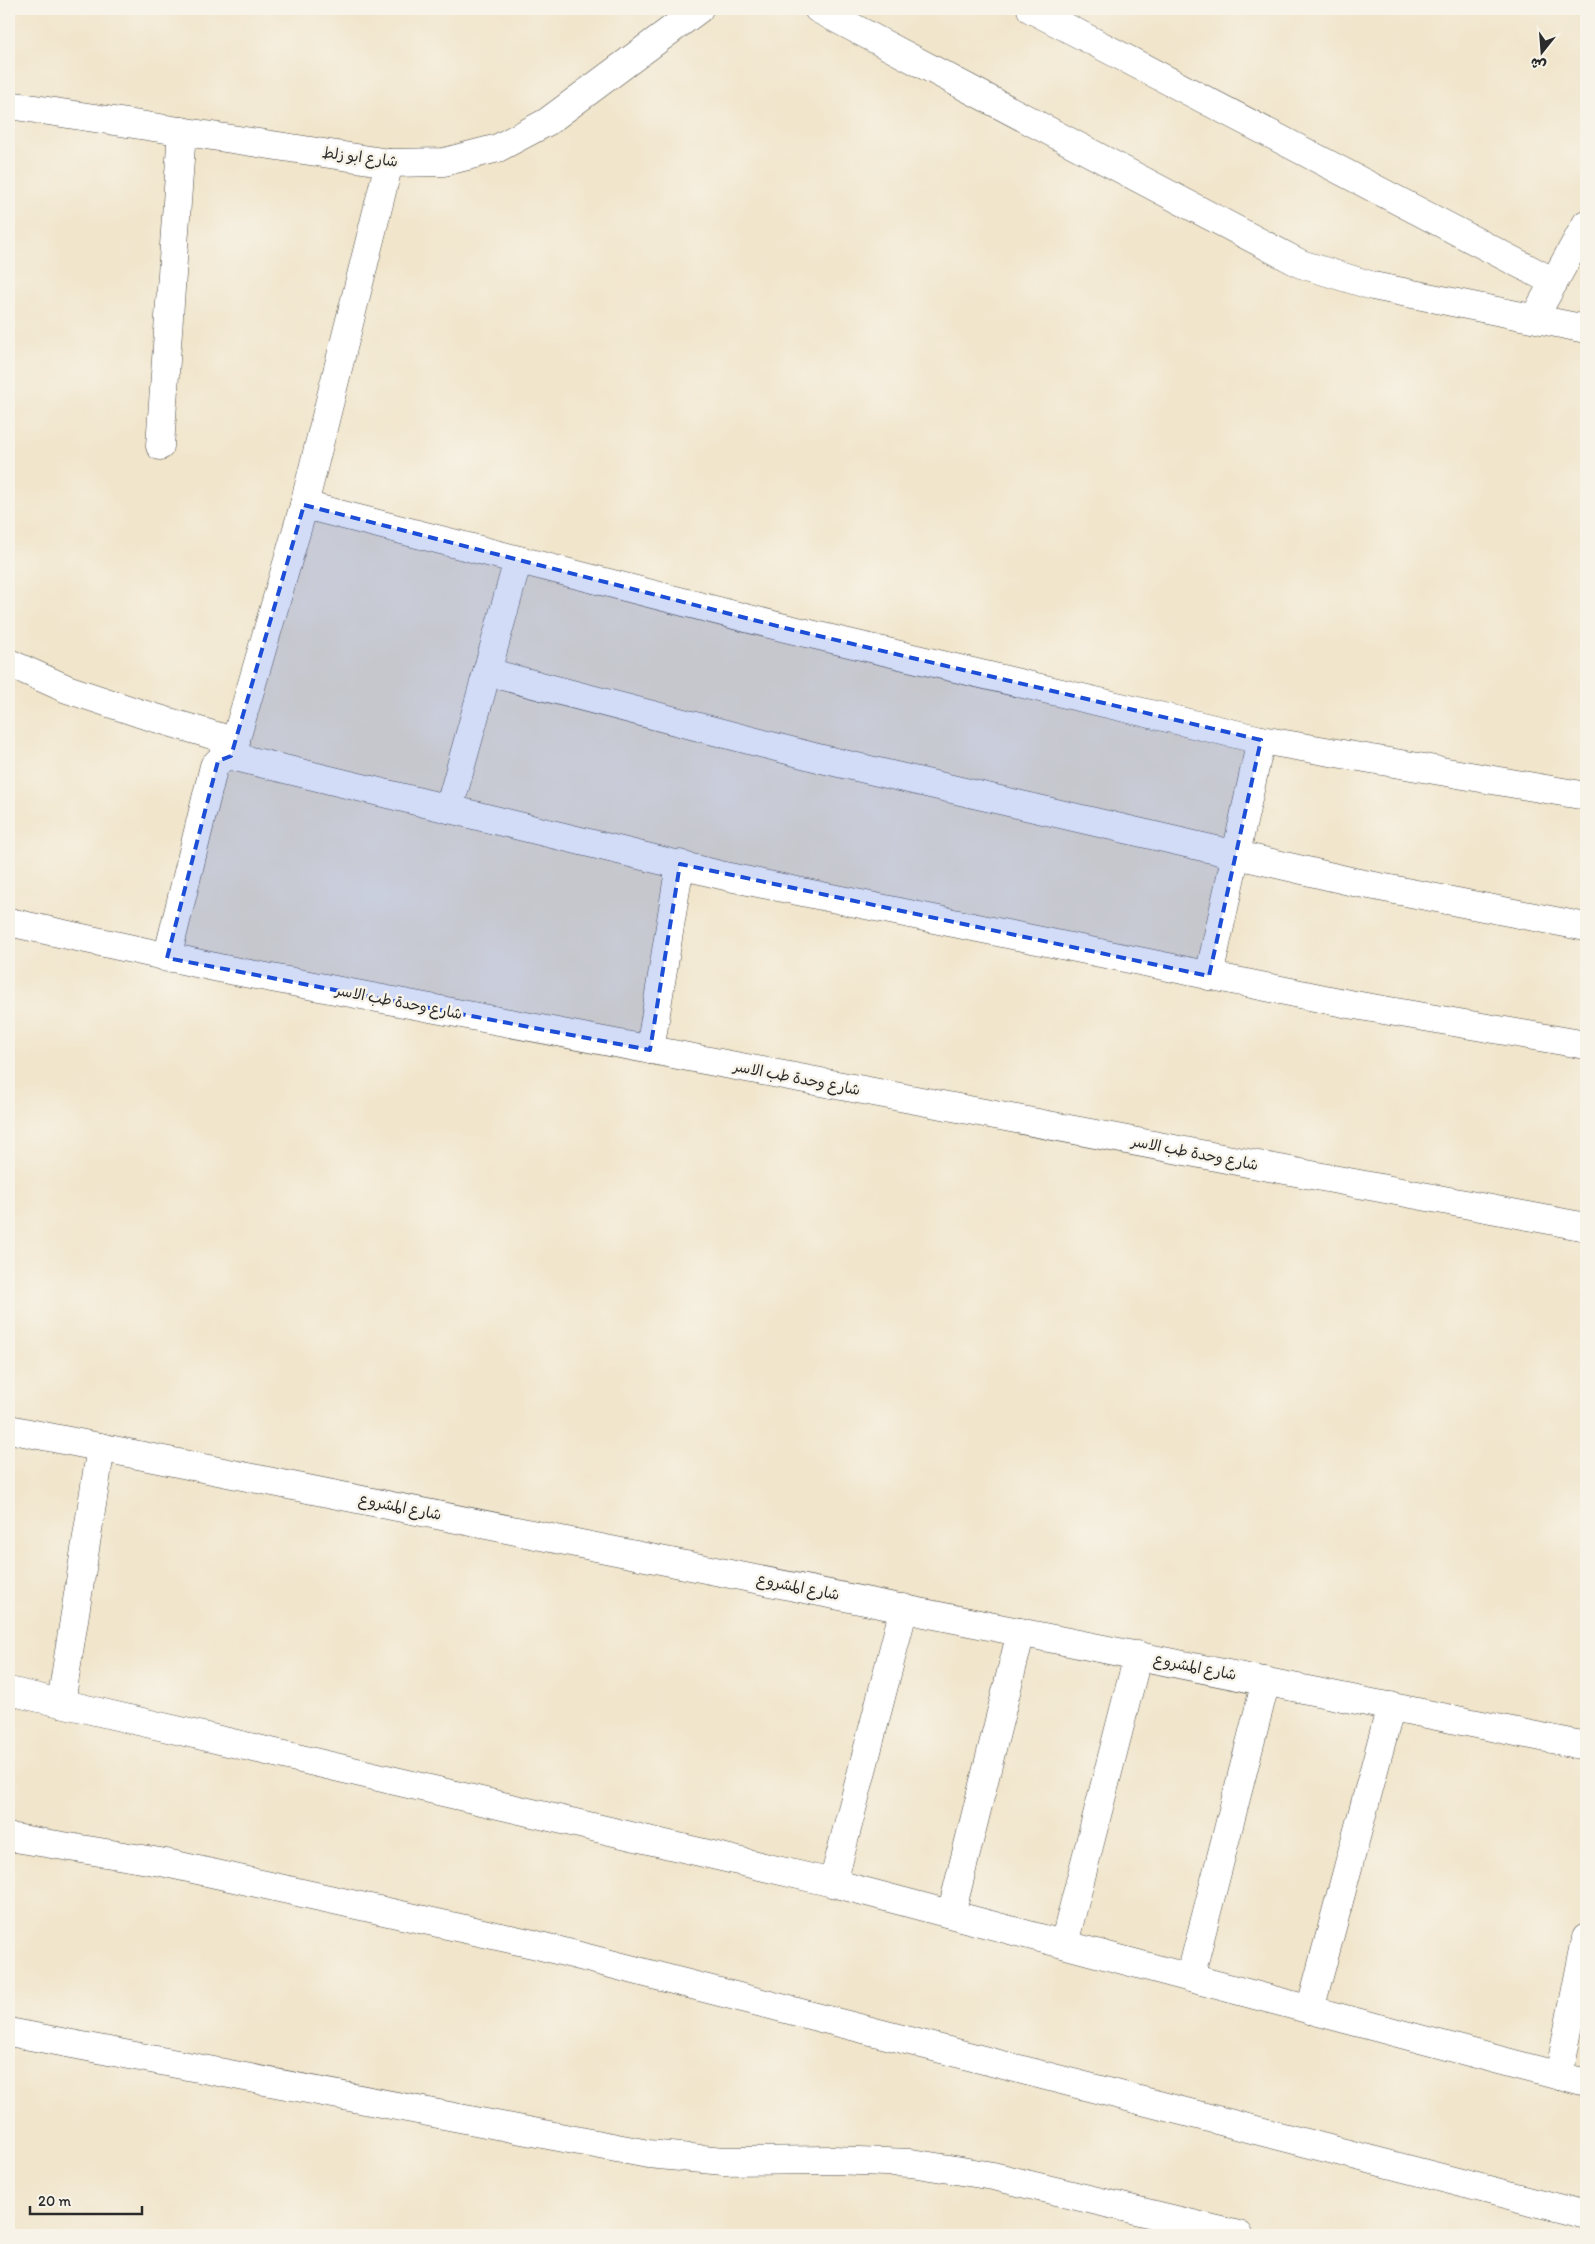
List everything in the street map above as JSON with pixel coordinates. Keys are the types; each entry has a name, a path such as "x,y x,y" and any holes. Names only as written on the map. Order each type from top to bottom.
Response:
{"street":[{"name":"شارع ابو زلط","path":"9,105 389,163 444,162 498,148 547,122 700,9"},
{"path":"818,9 1301,264 1373,286 1586,329"},
{"path":"1031,9 1554,282"},
{"path":"160,446 182,131"},
{"path":"167,958 214,766 234,749 304,504 389,163"},
{"path":"1534,318 1586,224"},
{"path":"304,504 794,630 1261,740 1586,796"},
{"path":"449,809 518,560"},
{"path":"9,663 67,689 234,749 449,809 729,877 1349,1004 1586,1045"},
{"path":"487,672 822,759 1354,882 1586,927"},
{"path":"1209,976 1261,740"},
{"path":"650,1050 680,864"},
{"name":"شارع وحدة طب الاسر","path":"9,922 167,958 1586,1227"},
{"name":"شارع المشروع","path":"9,1429 1586,1746"},
{"path":"61,1703 100,1447"},
{"path":"833,1884 904,1608"},
{"path":"951,1914 1021,1632"},
{"path":"1064,1944 1138,1655"},
{"path":"1190,1978 1266,1681"},
{"path":"9,1691 833,1884 1586,2083"},
{"path":"1310,2010 1390,1706"},
{"path":"9,1838 166,1863 533,1944 1586,2215"},
{"path":"1559,2076 1586,1938"},
{"path":"9,2032 648,2154 724,2161 832,2160 911,2163 993,2176 1240,2235"}],"highlighted area":[{"path":"304,505 785,628 1261,740 1209,976 680,864 650,1050 167,958 218,761 231,756"}]}
